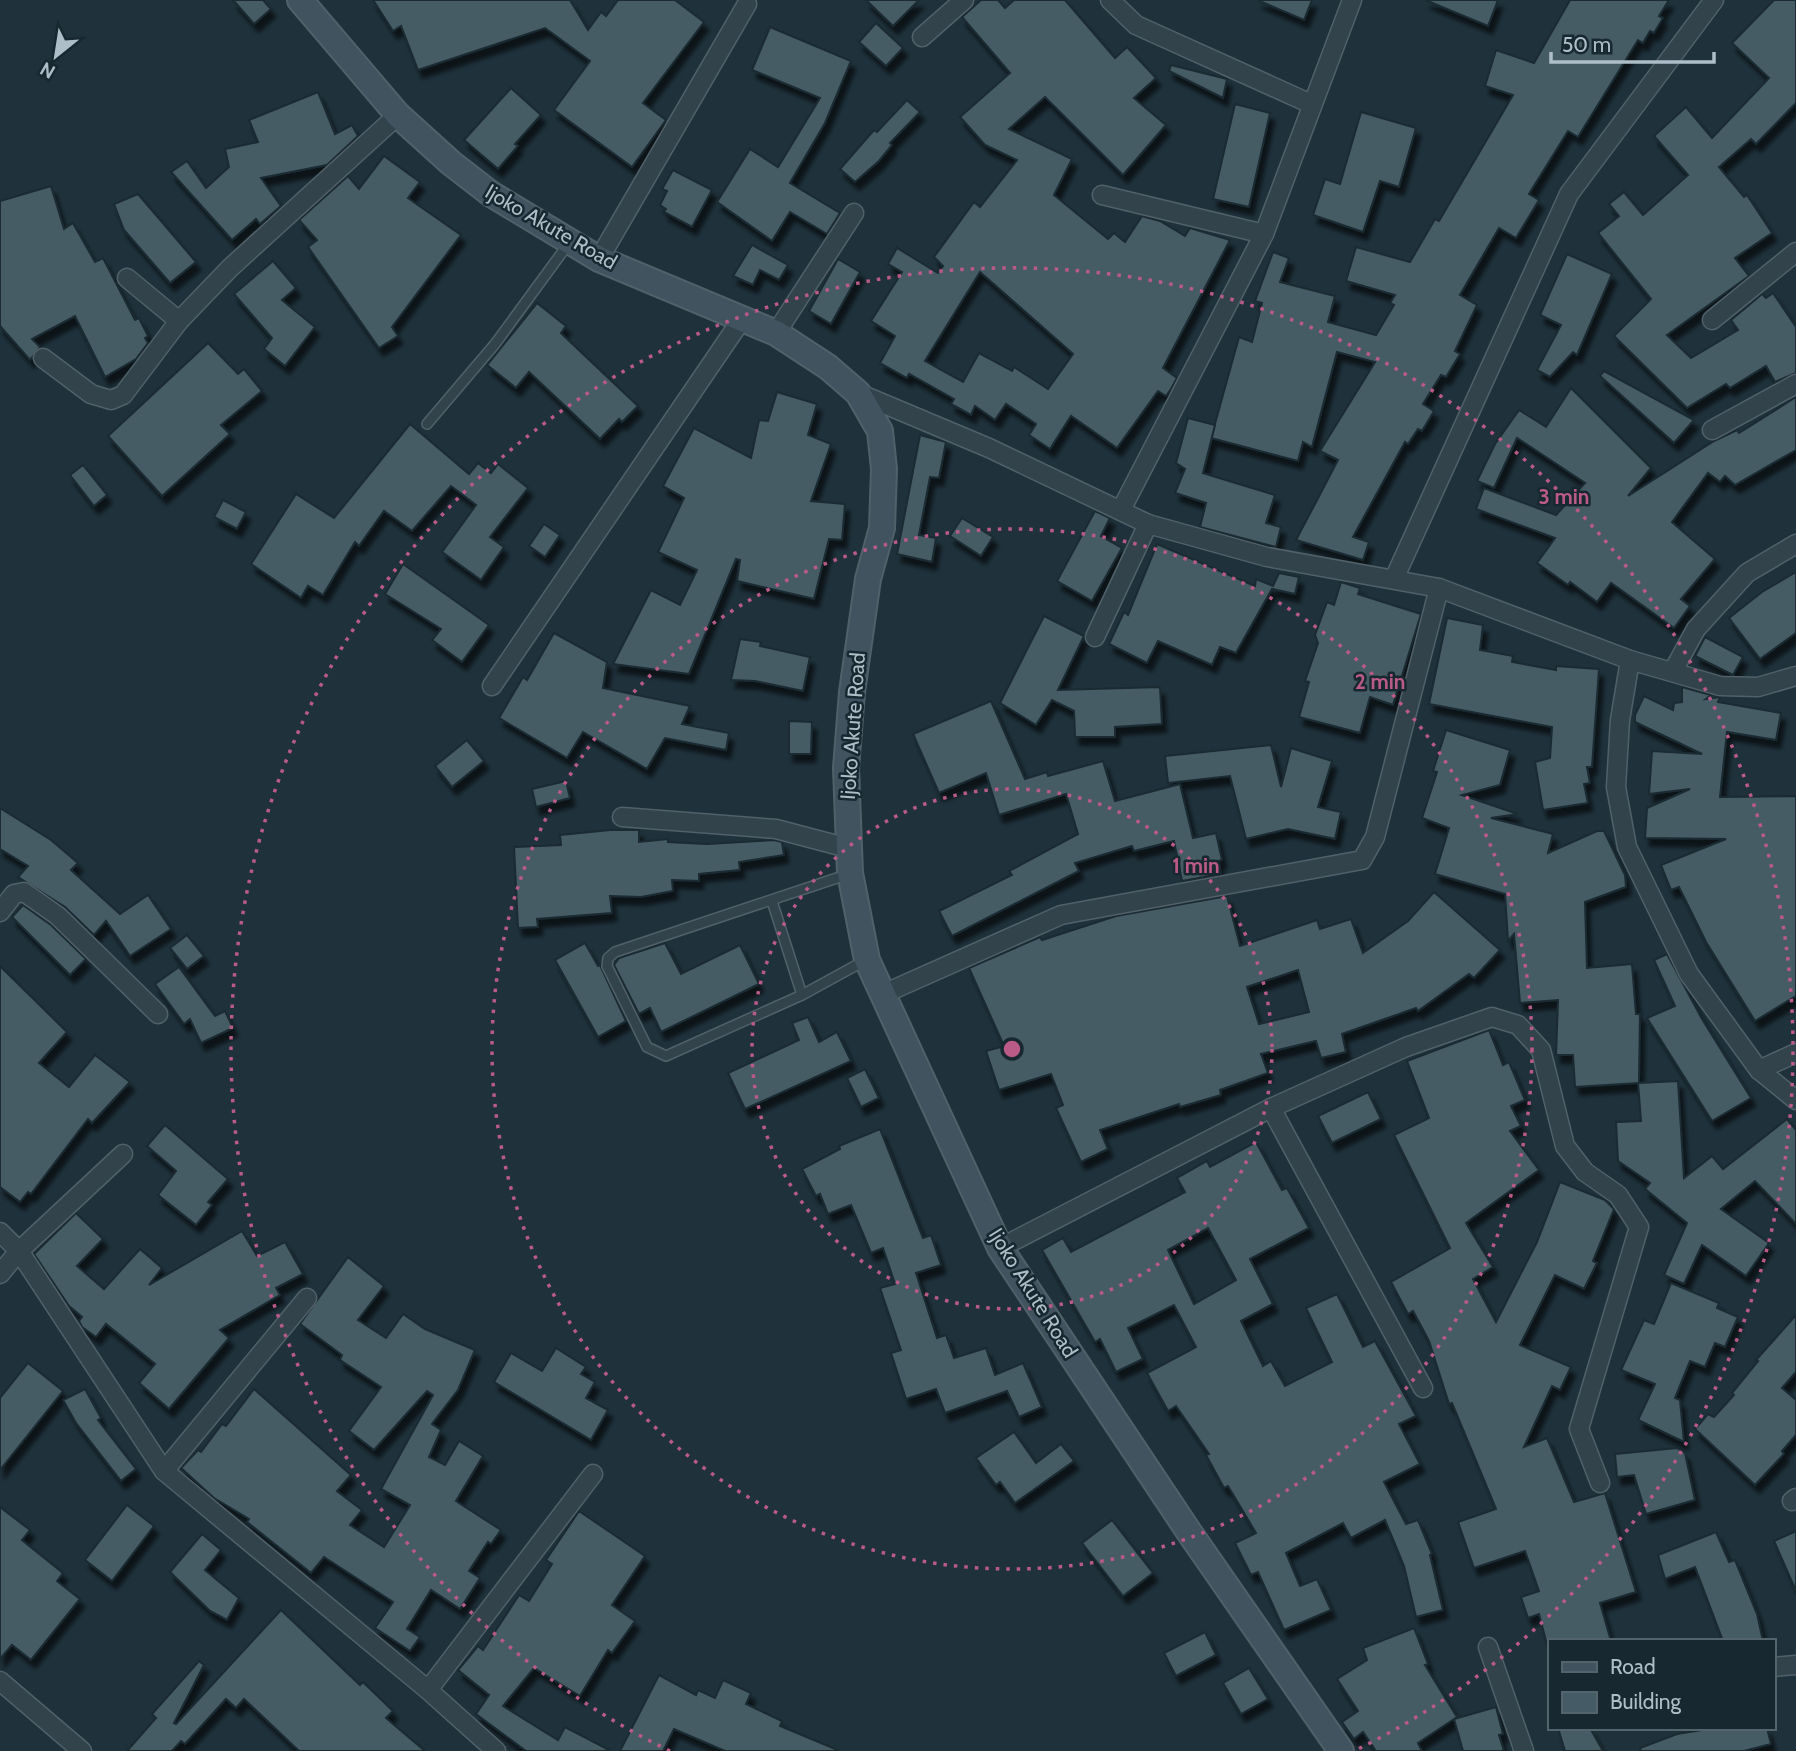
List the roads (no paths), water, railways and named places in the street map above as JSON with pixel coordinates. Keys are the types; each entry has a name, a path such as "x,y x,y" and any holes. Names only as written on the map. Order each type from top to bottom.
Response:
{"main road":[{"name":"Ijoko Akute Road","path":"300,0 398,115 451,163 491,194 599,259 776,333 828,367 858,393 880,431 884,469 882,528 869,579 852,692 846,768 850,873 867,960 1000,1248 1189,1532 1341,1751"}],"street":[{"path":"922,37 964,0"},
{"path":"1110,0 1136,25 1311,104"},
{"path":"1121,510 1264,234 1352,0"},
{"path":"1394,579 1569,194 1714,0"},
{"path":"599,259 747,4"},
{"path":"43,358 91,394 111,400 123,395 179,321 230,268 398,115"},
{"path":"1102,195 1264,234"},
{"path":"776,333 854,213"},
{"path":"1712,320 1796,252"},
{"path":"128,278 179,321"},
{"path":"492,686 742,319"},
{"path":"1712,430 1796,384"},
{"path":"858,393 989,448 1148,524 1268,557 1439,589 1630,660 1720,686 1758,687 1796,676"},
{"path":"1095,637 1148,524"},
{"path":"1673,671 1696,629 1747,573 1796,544"},
{"path":"881,995 1061,915 1362,860 1375,837 1439,589"},
{"path":"1630,660 1620,720 1616,787 1627,847 1689,974 1759,1070 1796,1100"},
{"path":"622,817 776,829 848,848"},
{"path":"0,912 14,894 24,891 58,916 158,1014"},
{"path":"1000,1248 1271,1108 1406,1047 1492,1017 1518,1025 1541,1050 1565,1146 1585,1172 1618,1195 1639,1227 1579,1429 1600,1483"},
{"path":"1759,1070 1796,1053"},
{"path":"1271,1108 1423,1388"},
{"path":"0,1274 19,1251 123,1154"},
{"path":"0,1232 19,1251 164,1471 428,1690 496,1751"},
{"path":"164,1471 307,1298"},
{"path":"428,1690 593,1475"},
{"path":"1488,1647 1524,1751"},
{"path":"1775,1667 1796,1665"},
{"path":"0,1681 82,1751"}],"lane":[{"path":"427,424 495,344 570,242"},
{"path":"850,873 615,952 608,958 607,966 647,1048 666,1056 802,995 867,960"},
{"path":"772,901 802,995"}]}
